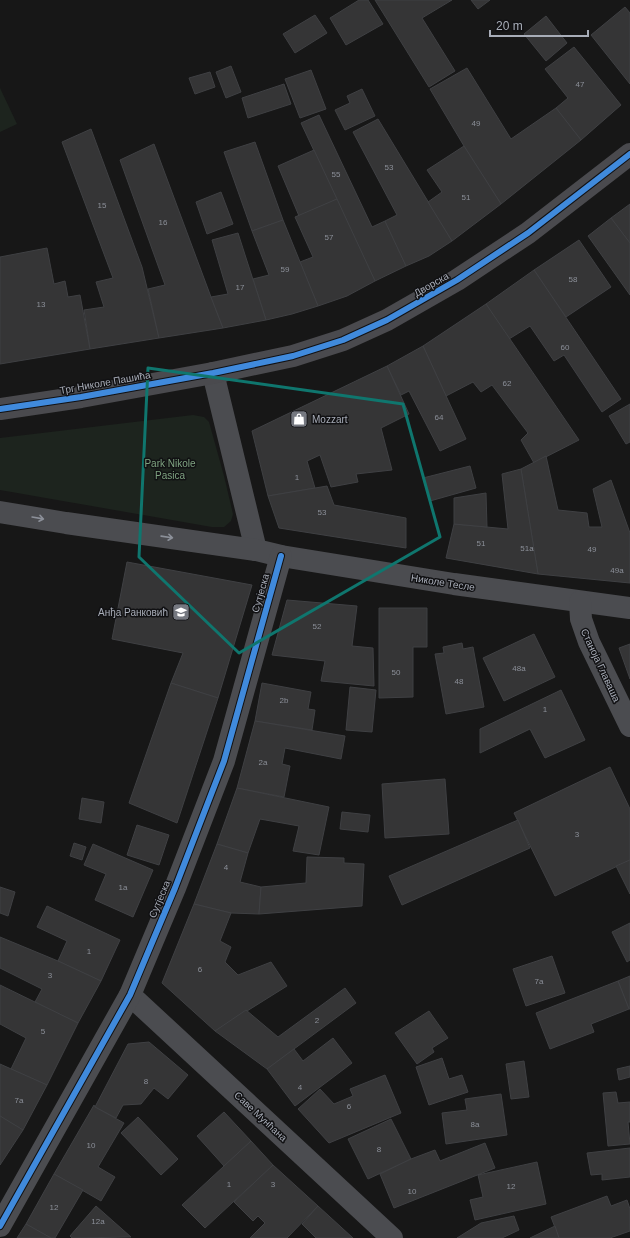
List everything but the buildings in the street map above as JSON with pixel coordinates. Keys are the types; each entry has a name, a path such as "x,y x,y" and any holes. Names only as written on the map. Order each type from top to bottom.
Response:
{"main road":[{"name":"Дворска","path":"213,373 293,356 320,348 343,340 387,320 457,280 528,233 630,154"},
{"name":"Трг Николе Пашића","path":"0,408 81,397 213,373"}],"street":[{"path":"0,512 256,550 213,373"},
{"name":"Николе Тесле","path":"256,550 280,556 454,584 630,608"},
{"name":"Сутјеска","path":"0,1226 130,995 175,888 224,761 280,556"},
{"name":"Станоја Главаша","path":"580,602 581,619 589,642 630,726"},
{"name":"Саве Мунћана","path":"130,995 392,1238"}],"highlighted area":[{"path":"148,368 403,404 440,537 239,653 139,557"}],"green space":[{"path":"0,88 17,124 0,132"},
{"name":"Park Nikole Pasica","path":"193,415 204,417 209,422 224,476 233,514 231,521 224,527 212,527 0,490 0,438"}],"cycle path":[{"path":"0,409 81,397 213,373 293,356 343,340 387,320 457,280 528,233 630,154"},
{"path":"0,1226 130,995 175,888 224,761 281,556"}],"place":[{"name":"Mozzart","path":"299,419"},
{"name":"Анђа Ранковић","path":"181,612"}]}
